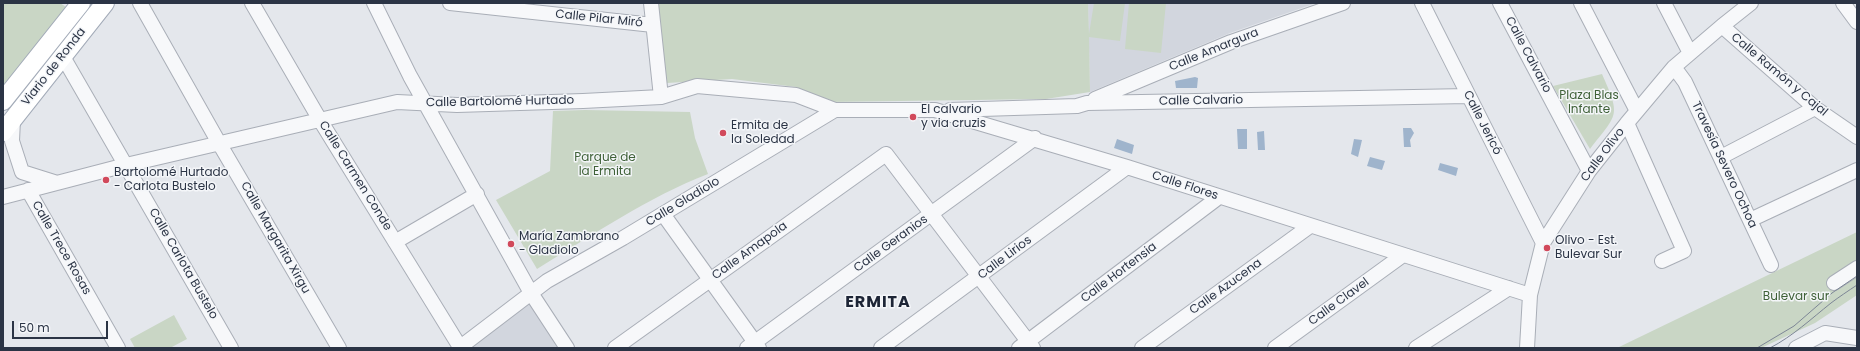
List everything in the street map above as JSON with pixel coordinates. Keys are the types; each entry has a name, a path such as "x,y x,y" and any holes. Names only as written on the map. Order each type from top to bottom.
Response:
{"main road":[{"name":"Viario de Ronda","path":"3,101 81,3"},
{"name":"Viario de Ronda","path":"8,126 104,3"}],"street":[{"name":"Calle Margarita Xirgu","path":"140,3 219,144 339,348"},
{"name":"Calle Carmen Conde","path":"252,3 320,120 460,347"},
{"path":"374,3 426,104 531,293 567,348"},
{"name":"Calle Pilar Miró","path":"450,3 653,24"},
{"path":"651,3 661,97"},
{"name":"Calle Amargura","path":"1087,102 1232,42 1343,3"},
{"name":"Calle Jericó","path":"1422,3 1543,243"},
{"name":"Calle Calvario","path":"1500,3 1589,171"},
{"path":"1581,3 1637,111"},
{"path":"1664,3 1690,53"},
{"path":"1843,3 1857,22"},
{"name":"Calle Olivo","path":"1527,348 1530,295 1543,243 1589,171 1674,67 1745,5"},
{"name":"Calle Ramón y Cajal","path":"1722,26 1815,108 1857,137"},
{"name":"Calle Carlota Bustelo","path":"62,55 231,348"},
{"name":"Travesía Severo Ochoa","path":"1674,67 1685,82 1722,157 1771,265"},
{"name":"Calle Bartolomé Hurtado","path":"3,197 126,165 397,102 457,105 661,97 697,86 796,95 835,110"},
{"name":"Calle Calvario","path":"936,110 1077,106 1087,102 1468,96"},
{"path":"1722,157 1815,108"},
{"name":"Calle Flores","path":"835,110 936,110 1035,138 1530,295"},
{"name":"Calle Gladiolo","path":"460,347 531,293 563,271 623,238 835,110"},
{"path":"1627,123 1684,251 1662,261"},
{"path":"8,126 22,172 57,183"},
{"name":"Calle Geranios","path":"753,346 1035,138"},
{"name":"Calle Amapola","path":"615,348 886,154 932,214"},
{"name":"Calle Lirios","path":"881,348 980,277 1127,167"},
{"path":"1750,220 1857,170"},
{"name":"Calle Trece Rosas","path":"28,190 118,348"},
{"path":"396,242 477,194"},
{"name":"Calle Hortensia","path":"1027,346 1219,197"},
{"path":"663,214 710,280 753,346"},
{"path":"932,214 980,277 1027,346"},
{"name":"Calle Azucena","path":"1142,348 1310,226"},
{"name":"Calle Clavel","path":"1276,348 1403,255"},
{"path":"1834,283 1857,268"},
{"path":"1416,348 1509,288"},
{"path":"1796,348 1826,333 1857,338"}],"shaded area":[{"path":"1088,3 1316,3 1230,33 1090,92"},
{"path":"530,303 559,348 471,348"}],"green space":[{"path":"3,3 60,3 66,7 3,88"},
{"path":"657,3 1088,3 1089,34 1094,3 1125,3 1120,41 1089,37 1090,92 1046,99 828,102 796,87 732,79 667,83"},
{"path":"1129,3 1166,3 1161,53 1125,49"},
{"name":"Plaza Blas Infante","path":"1602,74 1612,99 1614,114 1611,121 1590,149 1553,86"},
{"name":"Parque de la Ermita","path":"585,110 690,112 695,138 708,174 686,183 642,205 537,269 496,200 550,171 553,111"},
{"name":"Bulevar sur","path":"1857,232 1857,295 1815,323 1761,348 1617,348"},
{"path":"174,315 187,339 170,348 135,348 130,339"}],"water":[{"path":"1195,77 1198,78 1197,88 1176,88 1175,81"},
{"path":"1403,128 1411,128 1414,133 1410,140 1411,147 1404,147"},
{"path":"1237,129 1247,129 1247,149 1238,149"},
{"path":"1264,131 1265,150 1258,150 1257,132"},
{"path":"1117,139 1134,145 1132,154 1114,148"},
{"path":"1354,139 1362,140 1358,157 1351,154"},
{"path":"1370,157 1385,161 1382,170 1367,166"},
{"path":"1440,163 1458,168 1456,176 1438,170"}],"tram line":[{"path":"1757,348 1794,326 1832,293 1857,276"},
{"path":"1770,348 1794,333 1831,303 1857,285"}],"place":[{"name":"El calvario y via cruzis","path":"913,117"},
{"name":"Ermita de la Soledad","path":"723,133"},
{"name":"Bartolomé Hurtado - Carlota Bustelo","path":"106,180"},
{"name":"María Zambrano - Gladiolo","path":"511,244"},
{"name":"Olivo - Est. Bulevar Sur","path":"1547,248"}],"district":[{"name":"ERMITA","path":"878,303"}]}
